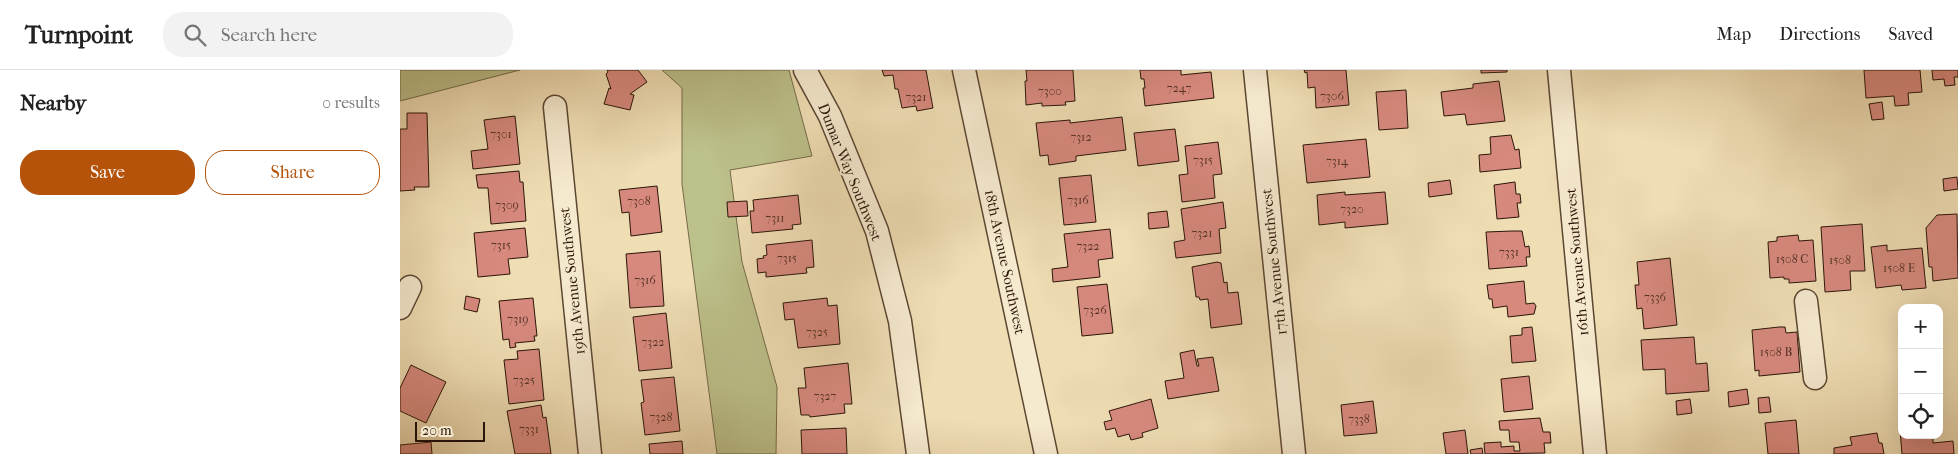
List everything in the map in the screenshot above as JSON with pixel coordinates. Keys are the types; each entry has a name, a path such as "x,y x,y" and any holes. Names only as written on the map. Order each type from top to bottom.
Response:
{"street":[{"name":"Dumar Way Southwest","path":"805,70 830,116 877,231 900,321 918,454"},
{"name":"18th Avenue Southwest","path":"964,70 1046,454"},
{"name":"17th Avenue Southwest","path":"1255,70 1294,454"},
{"name":"16th Avenue Southwest","path":"1559,70 1595,454"},
{"name":"19th Avenue Southwest","path":"555,108 590,454"},
{"path":"400,308 410,288"},
{"path":"1806,301 1815,378"}],"green space":[{"path":"400,70 520,70 400,101"},
{"path":"662,70 789,70 812,156 730,170 742,262 777,387 776,454 717,454 682,184 682,88"}],"building":[{"path":"607,70 638,70 647,82 630,94 634,95 630,110 604,104 609,88 611,89 606,74"},
{"path":"882,70 926,70 933,108 917,111 916,106 902,108 898,89 895,89 893,75 884,76"},
{"path":"1026,70 1073,70 1075,101 1065,102 1066,105 1042,106 1042,103 1026,105"},
{"path":"1140,70 1181,70 1181,75 1211,72 1214,98 1145,106 1144,79 1141,79"},
{"path":"1304,70 1346,70 1349,105 1316,108 1315,87 1308,88 1307,72 1305,73"},
{"path":"1481,70 1507,70 1507,72 1481,73"},
{"path":"1864,70 1920,70 1922,92 1908,93 1909,105 1895,106 1894,96 1866,98"},
{"path":"1932,70 1958,70 1958,77 1954,77 1955,85 1945,86 1944,79 1933,80"},
{"path":"1499,81 1505,121 1467,125 1465,114 1444,116 1441,92 1473,88 1473,84"},
{"path":"1406,90 1408,128 1379,130 1376,92"},
{"path":"1882,102 1884,119 1872,120 1869,104"},
{"path":"407,113 427,113 429,187 414,187 415,190 400,191 400,129 407,129"},
{"path":"515,116 520,164 473,169 471,151 488,149 484,120"},
{"path":"1122,117 1126,150 1076,156 1076,161 1049,165 1048,155 1040,156 1036,123 1070,120 1070,123"},
{"path":"1175,129 1179,161 1138,166 1134,133"},
{"path":"1511,135 1515,150 1519,149 1521,168 1480,172 1479,155 1491,154 1490,137"},
{"path":"1366,139 1370,177 1307,183 1303,145"},
{"path":"1218,142 1222,174 1213,175 1215,198 1182,202 1179,175 1188,174 1185,146"},
{"path":"519,171 520,182 523,182 526,221 491,224 488,188 478,188 476,175"},
{"path":"1091,175 1096,222 1064,225 1059,178"},
{"path":"1957,177 1958,189 1944,191 1943,179"},
{"path":"1450,180 1452,194 1429,197 1428,183"},
{"path":"1515,182 1516,194 1520,194 1521,203 1517,203 1519,217 1497,219 1494,185"},
{"path":"657,186 662,232 631,236 629,212 622,213 619,190"},
{"path":"1345,192 1345,195 1385,192 1388,224 1345,228 1345,222 1319,225 1317,195"},
{"path":"798,195 801,224 792,225 793,229 752,233 750,211 754,211 753,200"},
{"path":"747,201 748,216 728,217 727,202"},
{"path":"1223,202 1226,228 1219,229 1221,253 1176,258 1174,242 1185,240 1181,209"},
{"path":"1167,211 1169,227 1149,229 1148,213"},
{"path":"1957,214 1958,278 1933,281 1932,267 1929,267 1926,228 1937,215"},
{"path":"1862,224 1865,271 1850,271 1851,290 1825,292 1821,227"},
{"path":"525,228 528,257 508,259 510,274 478,277 474,233"},
{"path":"1110,229 1113,258 1098,260 1100,277 1053,282 1052,269 1068,267 1064,234"},
{"path":"1522,231 1525,247 1529,246 1530,257 1526,257 1527,266 1489,269 1486,232"},
{"path":"1798,235 1799,241 1813,240 1816,281 1789,283 1789,279 1784,279 1784,277 1770,278 1768,242 1777,241 1777,237"},
{"path":"812,240 814,267 806,268 807,273 766,277 766,272 758,273 757,259 764,258 763,256 767,255 766,245"},
{"path":"1887,245 1887,251 1922,248 1926,288 1902,290 1901,285 1876,288 1871,247"},
{"path":"660,251 664,306 630,308 626,254"},
{"path":"1670,258 1677,325 1644,329 1642,308 1637,309 1635,285 1639,285 1637,262"},
{"path":"1217,262 1221,263 1224,283 1227,282 1228,293 1238,292 1242,324 1211,328 1208,299 1200,300 1199,297 1196,297 1192,267"},
{"path":"1524,281 1526,304 1534,303 1536,306 1534,314 1508,317 1507,306 1493,308 1492,299 1489,299 1487,285"},
{"path":"1107,284 1113,333 1082,336 1077,287"},
{"path":"466,296 480,299 477,312 464,309"},
{"path":"533,298 537,336 534,336 535,341 515,343 516,347 510,348 509,339 503,340 499,301"},
{"path":"827,298 828,306 837,305 840,344 798,348 794,319 785,320 783,303"},
{"path":"666,313 672,368 639,371 633,317"},
{"path":"1532,327 1536,361 1512,363 1510,336 1522,335 1522,328"},
{"path":"1785,327 1786,333 1797,332 1800,372 1759,376 1759,370 1755,371 1752,330"},
{"path":"1694,337 1696,364 1707,363 1709,391 1666,394 1665,369 1643,370 1641,340"},
{"path":"539,349 544,400 509,404 504,360 518,359 517,351"},
{"path":"1194,350 1197,366 1199,366 1197,359 1213,357 1219,391 1168,399 1165,381 1184,378 1180,353"},
{"path":"848,363 852,404 844,404 845,413 810,417 809,415 801,415 798,388 806,388 804,368"},
{"path":"411,365 446,382 426,423 400,411 400,388"},
{"path":"1529,376 1533,409 1504,412 1501,379"},
{"path":"674,377 680,431 645,435 641,403 644,402 641,380"},
{"path":"1747,389 1749,404 1729,407 1728,392"},
{"path":"1769,397 1771,412 1759,413 1758,398"},
{"path":"1151,399 1158,428 1142,433 1143,437 1131,440 1129,434 1118,437 1115,428 1106,430 1104,422 1112,420 1109,411"},
{"path":"1690,399 1692,413 1677,415 1676,401"},
{"path":"1373,401 1377,433 1344,436 1341,405"},
{"path":"541,405 543,418 546,417 551,454 515,454 507,411"},
{"path":"1540,418 1543,432 1550,432 1551,443 1544,443 1545,453 1485,454 1484,443 1501,442 1501,447 1514,446 1514,451 1520,451 1519,442 1510,442 1509,430 1500,430 1499,421"},
{"path":"1796,420 1799,454 1768,454 1765,423"},
{"path":"846,428 847,454 802,454 801,430"},
{"path":"1465,430 1468,454 1446,454 1443,433"},
{"path":"1877,433 1879,443 1882,443 1884,454 1834,454 1834,448 1852,445 1850,437"},
{"path":"1901,439 1933,439 1933,443 1953,441 1954,454 1902,454"},
{"path":"682,441 683,454 650,454 649,444"},
{"path":"431,442 432,454 400,454 400,445"},
{"path":"1482,448 1483,454 1471,454 1470,450"}]}
